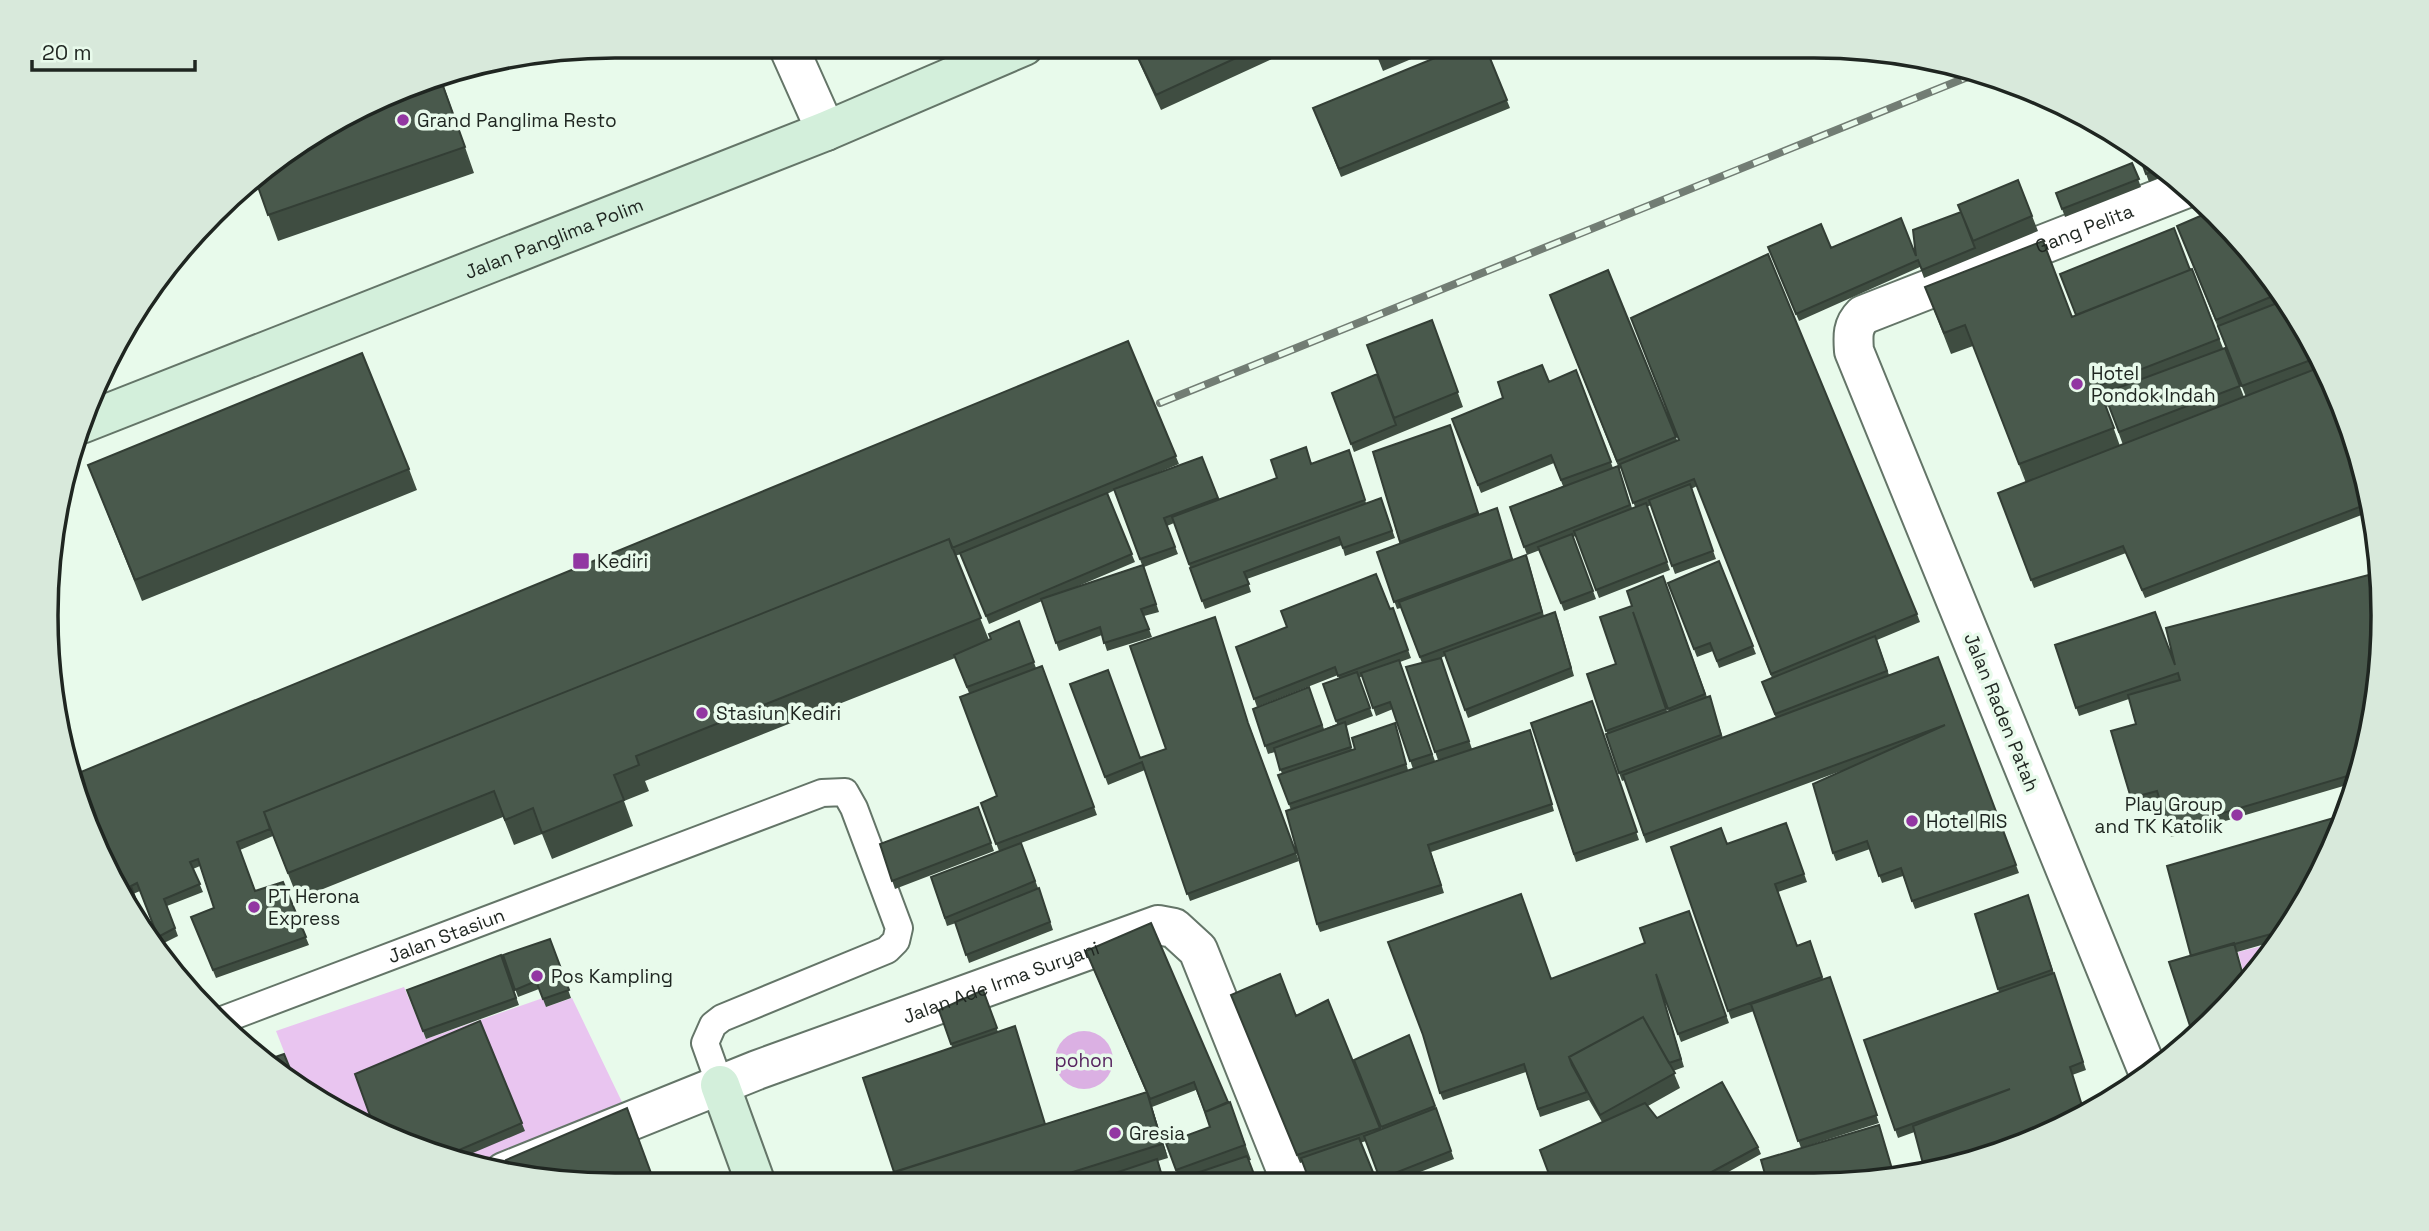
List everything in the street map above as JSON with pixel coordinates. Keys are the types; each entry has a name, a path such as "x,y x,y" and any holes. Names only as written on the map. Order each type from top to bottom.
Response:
{"street":[{"path":"793,58 826,131"},
{"name":"Jalan Panglima Polim","path":"93,419 826,131 996,58"},
{"name":"Gang Pelita","path":"1854,351 1852,333 1863,315 2176,192"},
{"name":"Jalan Raden Patah","path":"1854,351 2145,1064"},
{"name":"Jalan Ade Irma Suryani","path":"521,1165 720,1085 1158,926 1174,928 1198,950 1287,1173"},
{"path":"720,1085 752,1173"}],"lane":[{"name":"Jalan Stasiun","path":"229,1017 822,793 845,792 855,808 899,928 896,941 887,950 722,1017 713,1026 705,1043 720,1085"}],"shaded area":[{"path":"2262,946 2243,971 2238,952"},
{"path":"404,987 426,1039 543,998 546,1007 572,998 635,1129 540,1168 471,1154 402,1131 337,1099 291,1068 276,1031"}],"green space":[{"name":"pohon","path":"1084,1031 1095,1033 1108,1044 1113,1060 1111,1071 1100,1084 1084,1089 1073,1087 1060,1076 1055,1060 1057,1049 1068,1036"}],"building":[{"path":"1138,58 1236,58 1156,95"},
{"path":"1435,58 1490,58 1507,100 1339,169 1313,108"},
{"name":"Grand Panglima Resto","path":"443,85 465,147 268,215 258,188 276,173 337,132 369,115"},
{"path":"2132,163 2139,179 2062,209 2056,193"},
{"path":"2018,180 2032,216 1973,241 1958,205"},
{"path":"1961,212 1975,248 1922,270 1918,260 1796,314 1768,247 1821,224 1831,248 1901,218 1916,256 1913,230"},
{"path":"2202,215 2233,248 2271,297 2216,320 2177,226"},
{"path":"2174,228 2190,270 2076,315 2060,274"},
{"name":"Hotel Pondok Indah","path":"2043,241 2072,317 2192,269 2219,339 2098,386 2114,428 2019,464 1965,325 1944,333 1925,287"},
{"path":"1768,254 1917,614 1771,674 1694,479 1633,503 1620,464 1679,440 1631,318"},
{"path":"1608,270 1676,437 1617,461 1550,295"},
{"path":"2275,304 2310,361 2242,386 2218,326"},
{"path":"1432,320 1458,392 1394,418 1367,345"},
{"path":"1128,341 1176,456 952,548 949,539 264,812 270,829 237,842 255,891 283,882 306,937 213,970 191,917 214,908 198,859 190,862 200,884 164,899 175,928 160,936 137,883 131,886 136,900 115,862 100,829 80,772"},
{"path":"2225,348 2240,386 2119,432 2104,393"},
{"path":"362,353 409,469 135,580 88,465"},
{"path":"1542,365 1549,382 1576,370 1611,462 1561,480 1551,455 1478,485 1452,419 1503,398 1498,382"},
{"path":"2314,369 2342,436 2361,506 2142,590 2123,546 2031,580 1998,493"},
{"path":"1377,374 1396,425 1351,444 1332,393"},
{"path":"1450,425 1478,513 1400,542 1373,452"},
{"path":"1306,447 1311,464 1349,450 1365,500 1189,564 1172,517 1277,478 1271,460"},
{"path":"1202,457 1218,498 1164,518 1175,547 1140,559 1114,489"},
{"path":"1618,466 1630,505 1524,547 1510,507"},
{"path":"1690,484 1713,551 1672,566 1649,500"},
{"path":"1107,493 1132,554 986,616 960,553"},
{"path":"1381,498 1392,531 1343,548 1339,537 1244,572 1249,584 1202,601 1190,568"},
{"path":"1646,503 1667,562 1596,590 1574,531"},
{"path":"1497,508 1512,559 1394,602 1377,552"},
{"path":"1572,534 1593,591 1561,603 1538,547"},
{"name":"Stasiun Kediri","path":"949,539 981,618 636,756 639,765 614,775 624,800 542,833 533,808 505,820 494,791 288,873 264,812"},
{"path":"1526,555 1542,612 1420,657 1399,602"},
{"path":"1719,561 1753,646 1717,661 1710,643 1694,649 1668,583"},
{"path":"1143,565 1156,604 1141,609 1149,629 1104,643 1100,627 1056,643 1041,599"},
{"path":"1376,574 1390,609 1393,608 1408,650 1338,676 1335,667 1254,699 1236,647 1287,627 1281,611"},
{"path":"2370,575 2370,652 2361,724 2347,776 2169,829 2157,791 2131,798 2111,731 2136,724 2128,695 2180,680 2178,673 2076,708 2055,645 2155,612 2175,665 2166,628"},
{"path":"1663,576 1705,694 1668,709 1633,612 1666,709 1606,731 1587,674 1616,664 1600,617 1632,606 1627,591"},
{"path":"1555,612 1571,668 1465,710 1444,652"},
{"path":"1215,617 1248,723 1296,853 1187,894 1142,762 1105,777 1070,684 1108,670 1140,758 1166,749 1130,646"},
{"path":"1019,621 1034,662 967,687 954,655 991,639 989,634"},
{"path":"1875,636 1887,671 1775,714 1762,682"},
{"path":"1938,657 2016,865 1912,901 1901,868 1879,876 1867,841 1833,853 1813,784 1945,725 1644,835 1623,775"},
{"path":"1441,658 1469,741 1435,752 1406,667"},
{"path":"1399,660 1432,754 1410,761 1390,702 1373,708 1361,673"},
{"path":"1042,666 1094,807 996,844 981,803 997,796 960,697"},
{"path":"1357,672 1370,708 1336,721 1323,684"},
{"path":"1309,687 1322,725 1265,746 1253,709"},
{"path":"1710,696 1721,735 1619,773 1606,734"},
{"path":"1592,701 1637,832 1574,854 1531,723"},
{"path":"1345,722 1351,747 1280,770 1274,748"},
{"path":"1395,723 1406,764 1289,804 1278,775 1355,749 1352,738"},
{"path":"1530,730 1552,804 1428,845 1441,885 1317,924 1286,811"},
{"path":"978,807 991,843 892,881 880,844"},
{"path":"2333,818 2297,894 2271,934 2191,956 2167,866"},
{"path":"1786,823 1804,874 1775,884 1797,946 1810,941 1822,977 1728,1011 1671,847 1721,828 1727,844"},
{"path":"1021,843 1035,881 945,918 931,877"},
{"path":"1039,888 1050,922 966,955 955,922"},
{"path":"1521,894 1551,979 1645,943 1640,928 1689,911 1726,1016 1678,1034 1656,974 1681,1059 1669,1063 1643,1017 1569,1057 1587,1092 1538,1109 1524,1064 1440,1093 1423,1035 1388,942"},
{"path":"2028,895 2052,970 1998,989 1975,914"},
{"path":"1151,923 1228,1102 1205,1112 1194,1082 1150,1099 1086,951"},
{"name":"Pos Kampling","path":"550,939 569,990 543,999 536,981 515,990 503,955"},
{"path":"2234,943 2242,972 2190,1026 2169,962"},
{"path":"501,955 516,998 423,1031 407,990"},
{"path":"2054,973 2083,1062 2070,1067 2082,1104 1993,1144 1923,1163 1913,1126 2010,1089 1895,1130 1864,1040"},
{"path":"1280,974 1296,1016 1328,1000 1380,1128 1297,1155 1231,995"},
{"path":"1830,977 1877,1115 1798,1141 1751,1004"},
{"path":"983,990 997,1028 951,1044 939,1010"},
{"path":"1643,1017 1675,1073 1600,1115 1569,1057"},
{"path":"480,1021 522,1123 458,1150 436,1144 370,1117 355,1074"},
{"path":"1015,1026 1045,1124 894,1172 863,1078"},
{"path":"1409,1035 1435,1106 1381,1127 1354,1060"},
{"path":"284,1054 290,1067 276,1058"},
{"path":"1722,1082 1758,1147 1710,1173 1549,1173 1540,1150 1645,1103 1657,1118"},
{"name":"Gresia","path":"1147,1092 1162,1144 1070,1173 892,1173"},
{"path":"1230,1102 1245,1145 1176,1170 1166,1143 1210,1127 1205,1112"},
{"path":"627,1108 651,1173 579,1172 507,1163 506,1160"},
{"path":"1436,1108 1451,1151 1395,1173 1378,1173 1364,1136"},
{"path":"1879,1125 1892,1167 1850,1172 1765,1173 1761,1160"},
{"path":"1359,1138 1373,1173 1307,1173 1301,1158"},
{"path":"1247,1156 1254,1173 1197,1173"},
{"path":"1157,1159 1161,1173 1115,1173"}],"railway":[{"path":"1160,403 1964,79"}],"place":[{"name":"Grand Panglima Resto","path":"403,120"},
{"name":"Hotel Pondok Indah","path":"2077,384"},
{"name":"Kediri","path":"581,561"},
{"name":"Stasiun Kediri","path":"702,713"},
{"name":"Play Group and TK Katolik","path":"2237,815"},
{"name":"Hotel RIS","path":"1912,821"},
{"name":"PT Herona Express","path":"254,907"},
{"name":"Pos Kampling","path":"537,976"},
{"name":"Gresia","path":"1115,1133"}]}
